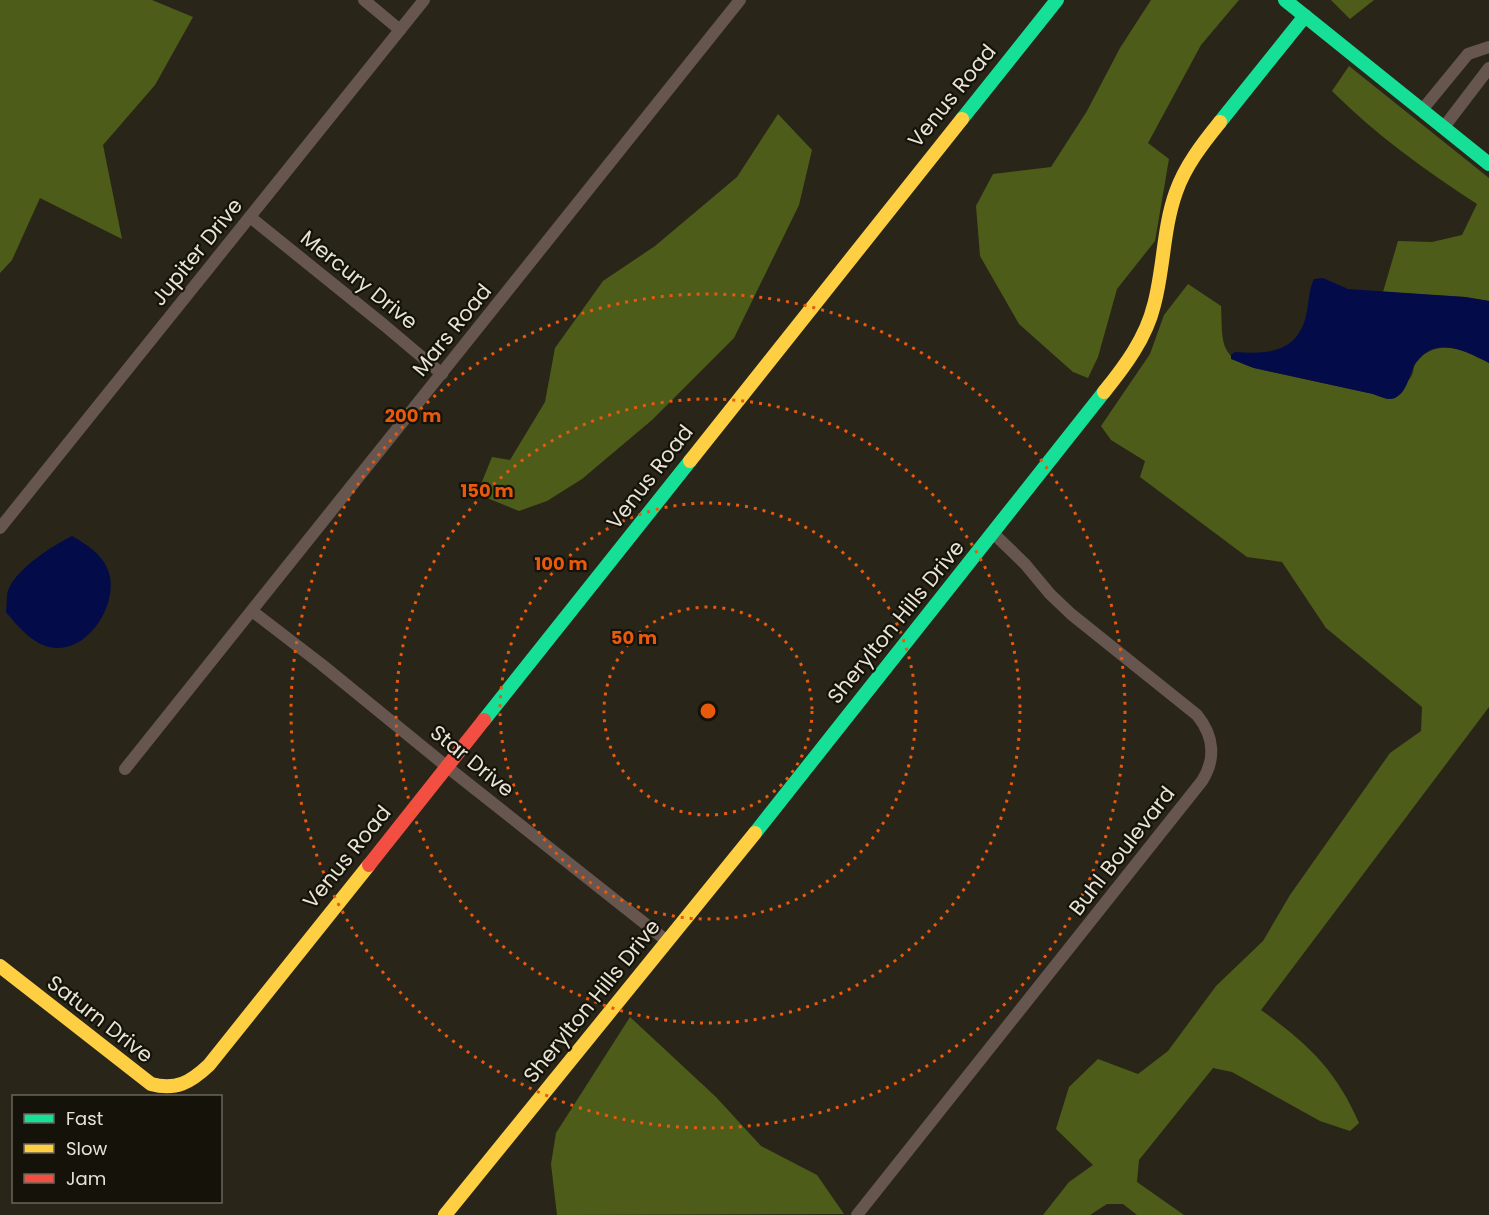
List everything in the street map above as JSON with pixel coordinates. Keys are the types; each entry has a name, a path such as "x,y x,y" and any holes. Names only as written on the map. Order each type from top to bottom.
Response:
{"street":[{"path":"364,0 400,30"},
{"name":"Jupiter Drive","path":"0,528 424,0"},
{"name":"Mars Road","path":"125,769 740,0"},
{"name":"Venus Road","path":"180,1086 193,1080 209,1065 1057,0"},
{"path":"1285,0 1489,164"},
{"name":"Sherylton Hills Drive","path":"445,1215 1101,398 1140,343 1154,306 1168,222 1176,192 1184,174 1204,142 1305,16"},
{"path":"1422,110 1468,54 1489,47"},
{"path":"1444,128 1489,68"},
{"name":"Mercury Drive","path":"250,217 442,374"},
{"name":"Buhl Boulevard","path":"856,1215 1202,782 1210,764 1212,744 1209,732 1197,715 1071,614 993,533"},
{"name":"Star Drive","path":"252,611 667,941"},
{"name":"Saturn Drive","path":"0,966 142,1080 160,1088 180,1086"}],"green space":[{"path":"0,0 152,0 193,17 155,85 103,145 122,239 40,198 12,260 0,273"},
{"path":"1151,0 1239,0 1201,45 1148,143 1169,159 1155,241 1117,289 1098,357 1088,378 1073,372 1019,324 980,256 976,206 993,174 1051,167 1087,111 1120,48"},
{"path":"1331,0 1374,0 1350,19"},
{"path":"1349,66 1489,178 1489,301 1465,297 1383,292 1398,241 1432,242 1462,235 1477,204 1402,151 1332,91"},
{"path":"778,114 812,150 799,205 734,338 652,420 582,479 547,501 519,511 477,494 492,457 510,460 545,402 555,348 603,281 655,246 737,177"},
{"path":"1188,284 1221,306 1224,345 1234,358 1254,368 1388,399 1410,378 1416,362 1424,354 1433,350 1451,348 1461,350 1489,363 1489,707 1261,1010 1319,1059 1350,1104 1359,1123 1350,1131 1320,1121 1232,1072 1213,1068 1139,1160 1137,1182 1184,1215 1137,1215 1123,1204 1107,1204 1090,1215 1043,1215 1069,1182 1093,1165 1056,1129 1069,1087 1098,1059 1138,1074 1168,1051 1216,986 1263,941 1290,895 1390,753 1421,731 1422,707 1326,628 1282,562 1247,557 1140,477 1145,461 1111,440 1101,426 1150,354 1164,315"},
{"path":"630,1017 716,1097 761,1146 817,1175 844,1214 557,1215 551,1164 556,1133"}],"shaded area":[{"path":"1323,278 1348,289 1465,297 1489,301 1489,363 1456,349 1447,347 1431,350 1416,363 1402,392 1395,398 1389,399 1254,368 1231,359 1231,355 1235,352 1272,351 1291,342 1298,335 1303,324 1314,279"},
{"path":"72,536 83,542 102,559 111,582 110,595 100,621 81,641 69,646 49,647 28,636 6,612 7,593 20,572 46,551"}],"traffic: fast":[{"path":"962,119 1057,0"},
{"path":"1285,0 1489,164"},
{"path":"1220,122 1305,16"},
{"path":"755,833 1104,392"},
{"path":"484,720 690,461"}],"traffic: slow":[{"path":"690,461 962,119"},
{"path":"1104,392 1127,362 1146,329 1157,291 1168,220 1176,192 1189,164 1220,122"},
{"path":"445,1215 755,833"},
{"path":"0,966 151,1084 176,1086 196,1076 209,1065 369,865"}],"traffic: jam":[{"path":"369,865 484,720"}]}
